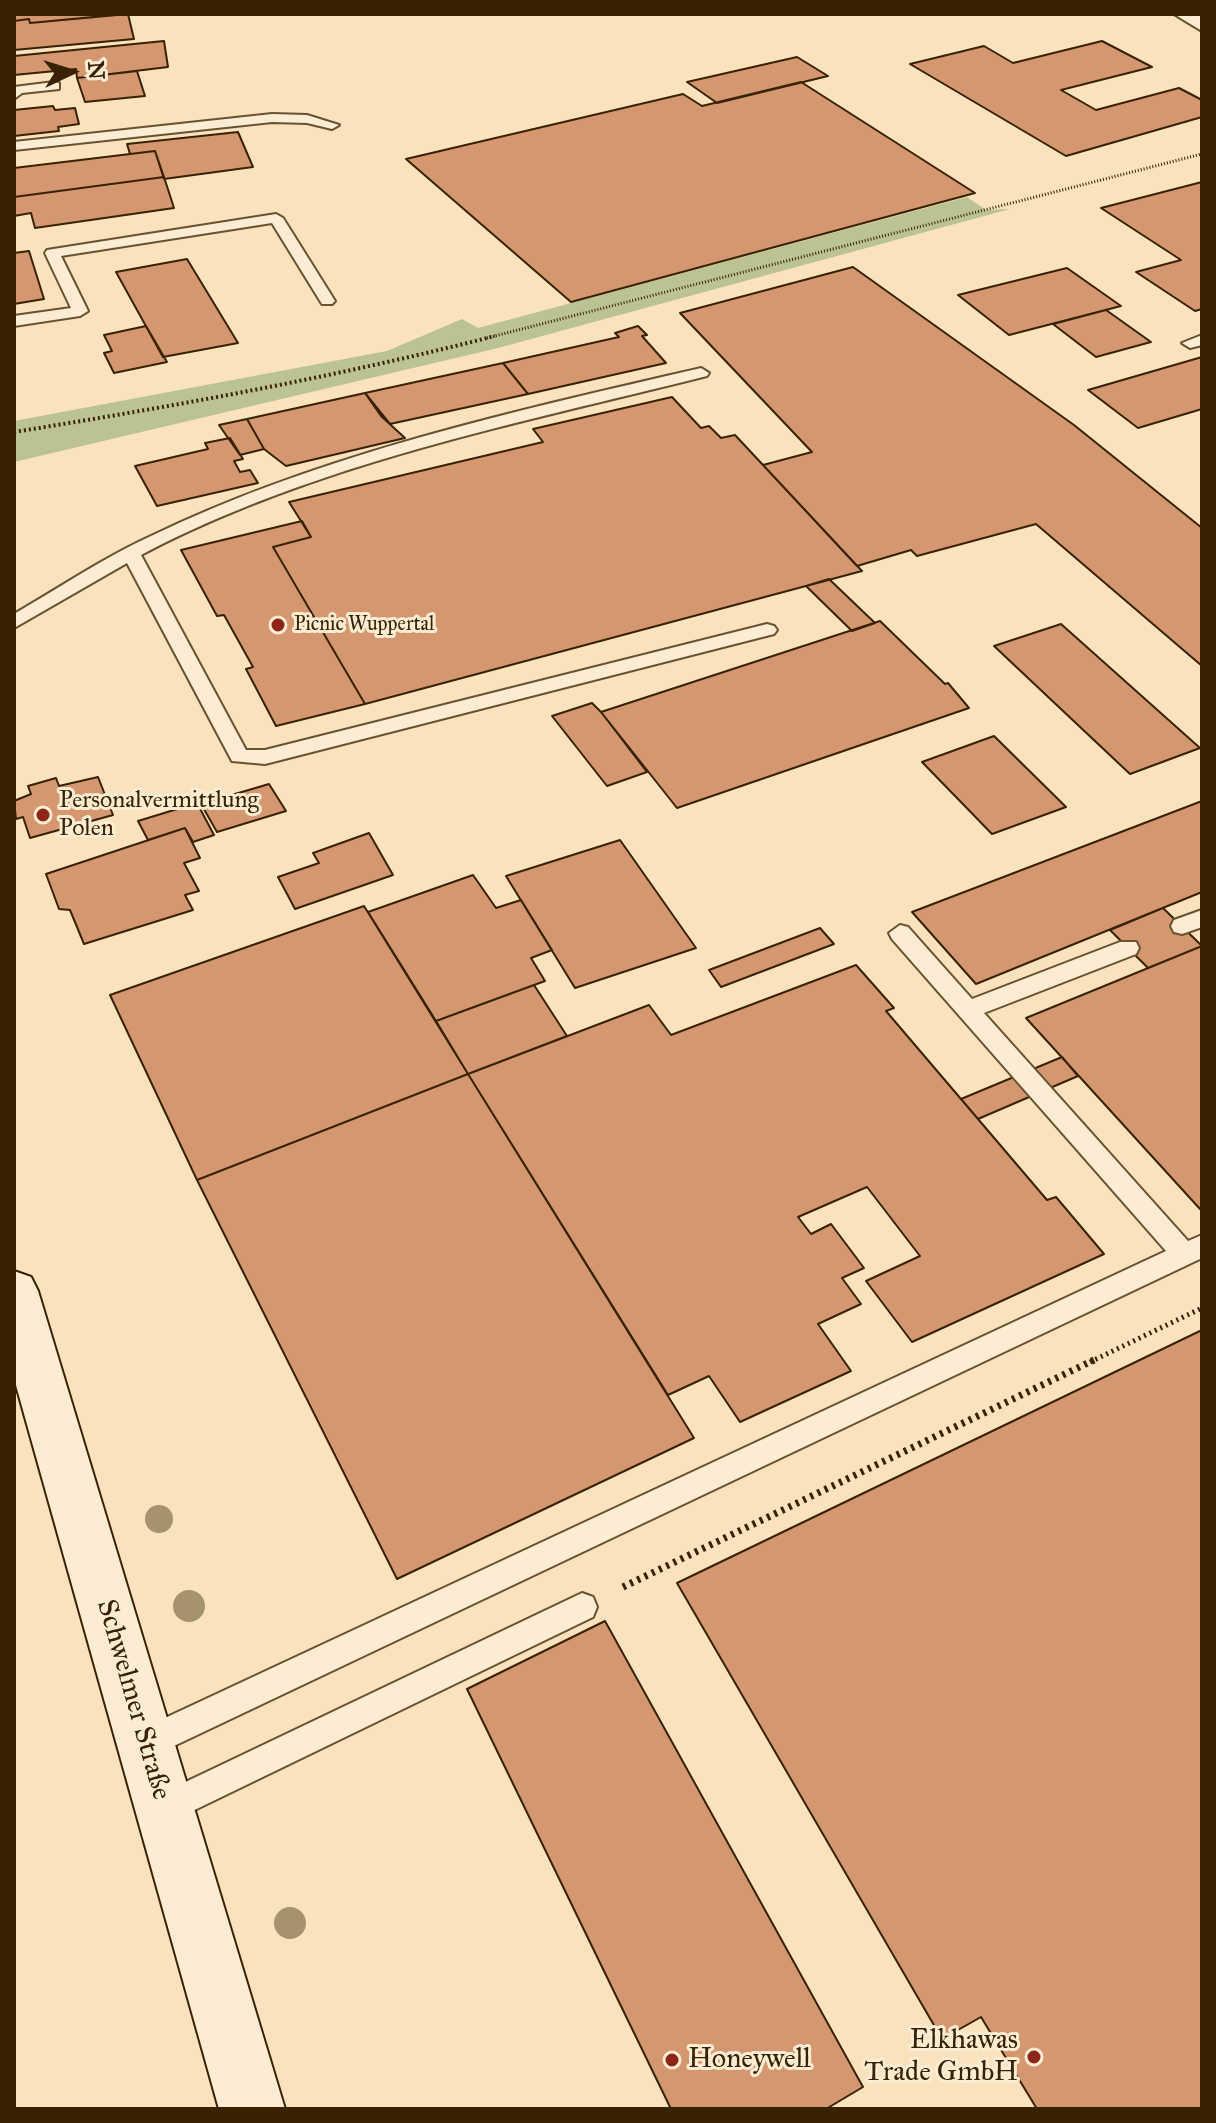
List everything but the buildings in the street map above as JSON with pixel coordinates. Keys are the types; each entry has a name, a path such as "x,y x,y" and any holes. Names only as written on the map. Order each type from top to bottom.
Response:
{"main road":[{"path":"1185,14 1202,24"},
{"name":"Schwelmer Straße","path":"14,1291 252,2109"}],"lane":[{"path":"14,95 18,90 54,86"},
{"path":"14,146 272,118 307,119 332,125"},
{"path":"14,321 80,311 52,253 276,218 327,301"},
{"path":"14,622 175,531 312,480 520,413 701,373"},
{"path":"132,555 239,756 265,757 767,630"},
{"path":"146,1743 622,1516 1193,1250 967,1010 900,933"},
{"path":"967,1010 1128,948"},
{"path":"165,1808 582,1607"}],"path":[{"path":"14,432 199,402 376,367 1202,154"},
{"path":"582,1607 1202,1308"}],"green space":[{"path":"967,197 986,210 1010,209 498,348 14,462 14,421 387,351 462,319 478,328"}],"place":[{"name":"Picnic Wuppertal","path":"278,625"},
{"name":"Personalvermittlung Polen","path":"43,815"},
{"name":"Elkhawas Trade GmbH","path":"1034,2057"},
{"name":"Honeywell","path":"672,2060"}]}
